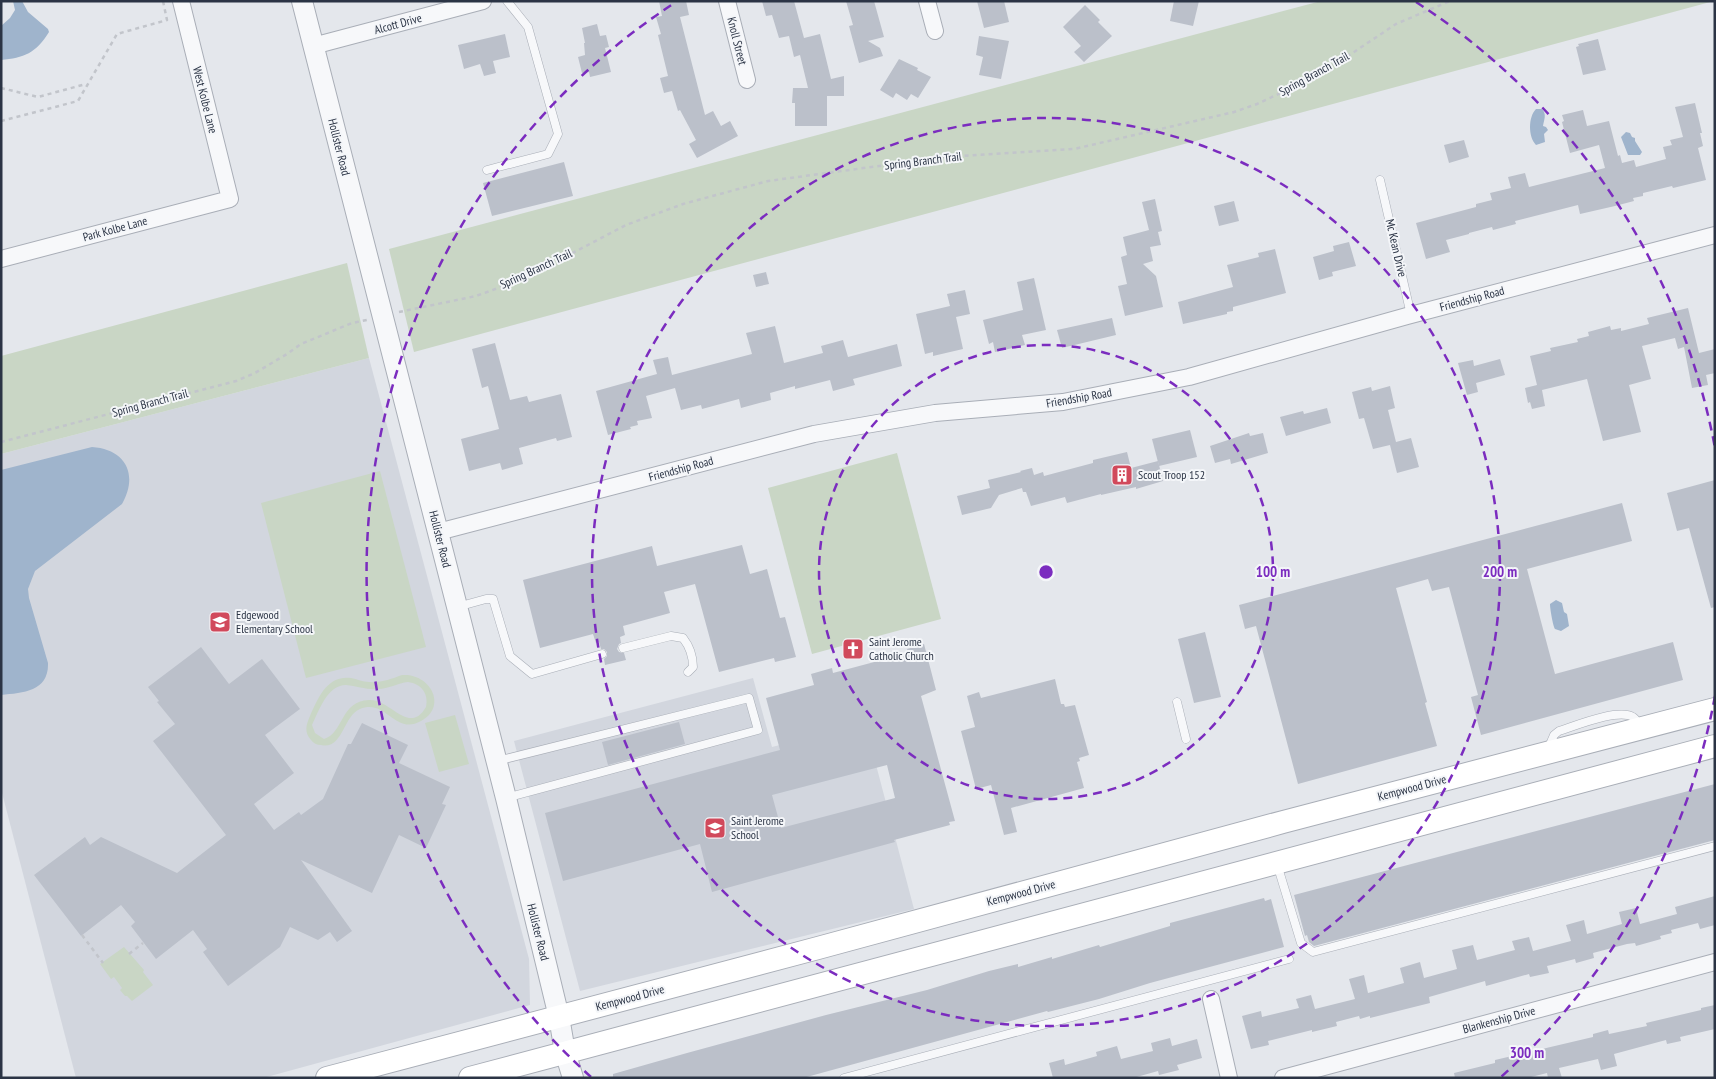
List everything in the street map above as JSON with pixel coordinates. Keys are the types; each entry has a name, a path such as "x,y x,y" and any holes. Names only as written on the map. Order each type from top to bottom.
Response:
{"main road":[{"name":"Kempwood Drive","path":"327,1078 818,948 1133,862 1715,709"},
{"path":"470,1078 1715,746"},
{"path":"1523,759 1528,795"},
{"path":"1133,862 1140,899"},
{"path":"818,948 825,983"}],"street":[{"name":"West Kolbe Lane","path":"181,1 230,199"},
{"name":"Hollister Road","path":"302,1 497,761 559,1017 565,1052 573,1078"},
{"name":"Alcott Drive","path":"313,46 483,1"},
{"name":"Knoll Street","path":"727,1 747,80"},
{"path":"927,1 936,31"},
{"name":"Park Kolbe Lane","path":"1,259 230,199"},
{"name":"Friendship Road","path":"438,532 814,434 935,413 1063,402 1189,377 1411,315 1715,235"},
{"name":"Blankenship Drive","path":"1283,1078 1715,962"},
{"path":"1211,999 1229,1078"}],"lane":[{"path":"487,170 548,154 558,134 528,26 507,1"},
{"name":"Mc Kean Drive","path":"1380,180 1411,315"},
{"path":"457,607 486,599 493,599 510,656 532,674 602,654"},
{"path":"623,648 671,636 683,638 690,646 693,660 693,667 688,672"},
{"path":"497,761 749,698 758,730 506,798"},
{"path":"1177,702 1186,738"},
{"path":"1276,863 1301,942 1313,952 1715,846"},
{"path":"844,1078 1289,959"}],"path":[{"path":"1,121 78,101 117,34 167,20 163,1"},
{"name":"Spring Branch Trail","path":"399,312 485,292 523,279 626,225 683,204 758,183 945,157 1074,149 1234,112 1257,104 1300,84 1351,54 1396,24 1450,1"},
{"path":"1,88 38,97 88,84"},
{"name":"Spring Branch Trail","path":"1,442 236,381 256,373 301,344 352,323 368,320"},
{"path":"82,935 103,963"},
{"path":"129,954 144,942"}],"shaded area":[{"name":"Edgewood Elementary School","path":"369,358 529,959 530,1005 263,1078 76,1078 1,789 1,454"},
{"name":"Saint Jerome School","path":"753,678 772,747 865,723 914,909 580,991 514,741"}],"green space":[{"path":"1321,1 1714,1 414,352 389,249"},
{"path":"347,263 369,358 1,454 1,356"},
{"path":"897,453 941,619 812,654 768,488"},
{"path":"380,471 426,647 306,678 261,503"},
{"path":"402,675 421,679 432,692 433,708 429,715 421,721 404,724 377,708 369,707 354,713 339,738 328,745 318,745 307,734 306,728 316,702 324,689 336,680 351,678 364,682 373,682","holes":["408,682 423,690 426,697 426,707 420,715 413,718 406,717 377,701 369,700 360,702 347,711 330,736 324,739 315,733 312,725 324,700 339,686 346,685 378,689"]},
{"path":"455,715 469,764 439,772 425,723"},
{"path":"124,947 144,970 143,972 153,985 132,1001 120,990 122,988 114,977 111,979 100,964"}],"water":[{"path":"13,1 22,1 28,12 49,32 39,45 29,53 16,58 1,60 1,26 10,18 15,10"},
{"path":"1536,109 1544,111 1543,126 1548,130 1544,134 1545,142 1536,145 1530,132 1530,122"},
{"path":"1626,132 1635,138 1642,152 1640,155 1628,155 1621,137"},
{"path":"92,447 113,453 126,465 129,473 127,493 122,504 35,571 28,589 29,598 48,663 47,672 44,680 34,689 1,695 1,470"},
{"path":"1556,600 1562,603 1564,612 1567,614 1569,626 1561,631 1555,629 1551,613 1550,604"}],"building":[{"path":"659,1 686,1 689,15 680,17 705,115 713,111 721,126 730,121 738,136 697,158 689,144 696,140 680,110 678,111 672,91 664,93 660,78 668,76 658,35 661,34 656,17 662,16"},
{"path":"762,1 794,1 804,38 820,34 831,79 844,76 844,96 827,96 827,126 795,126 795,103 792,103 793,88 808,88 800,55 794,57 789,36 779,38 772,15 766,16"},
{"path":"846,1 874,1 884,37 868,41 880,48 883,56 859,63 849,26 853,25"},
{"path":"977,1 1004,1 1009,22 984,28"},
{"path":"1174,1 1199,1 1193,26 1170,21"},
{"path":"1085,5 1112,36 1084,62 1074,52 1081,46 1063,27"},
{"path":"597,24 600,36 606,35 609,47 605,48 611,72 590,77 589,72 582,73 578,57 585,55 582,28"},
{"path":"505,34 510,57 493,61 496,73 484,76 480,64 464,69 458,45"},
{"path":"979,36 1009,41 1001,79 979,75 983,57 976,55"},
{"path":"1598,39 1606,70 1583,75 1576,47 1579,46 1578,44"},
{"path":"899,59 931,77 918,98 911,94 907,100 896,93 893,98 880,90"},
{"path":"1695,103 1703,146 1698,148 1706,180 1643,193 1643,196 1633,198 1634,201 1580,214 1578,205 1515,221 1516,224 1493,230 1492,227 1469,233 1446,240 1450,252 1426,259 1416,223 1476,207 1476,204 1492,200 1490,193 1511,188 1508,177 1525,173 1529,187 1605,168 1599,145 1570,153 1562,115 1583,110 1587,126 1609,121 1618,156 1620,155 1622,163 1634,160 1636,167 1666,159 1663,147 1672,145 1670,140 1683,137 1675,107"},
{"path":"1464,140 1469,157 1449,163 1444,145"},
{"path":"564,162 573,196 492,216 483,183"},
{"path":"1155,199 1162,231 1158,232 1161,245 1150,247 1153,261 1143,264 1156,276 1163,307 1125,316 1118,286 1127,284 1121,257 1127,255 1123,237 1149,230 1142,202"},
{"path":"1234,201 1239,221 1219,226 1214,206"},
{"path":"1349,242 1356,266 1332,272 1333,276 1319,280 1313,257 1334,251 1333,246"},
{"path":"1275,249 1286,293 1233,307 1233,311 1227,312 1227,314 1183,324 1178,302 1233,287 1227,265 1259,257 1258,253"},
{"path":"766,272 769,284 756,287 753,275"},
{"path":"1034,278 1046,330 1022,335 1025,345 995,352 993,342 989,344 983,320 1023,310 1017,282"},
{"path":"965,290 970,314 956,317 963,349 933,356 933,352 925,354 916,314 950,306 947,294"},
{"path":"1688,308 1699,353 1715,349 1715,373 1706,375 1708,385 1692,388 1684,347 1678,349 1675,338 1642,346 1651,379 1629,385 1641,432 1603,441 1587,379 1542,390 1545,406 1532,409 1530,402 1528,403 1525,388 1537,385 1530,356 1551,351 1550,348 1578,342 1577,339 1589,336 1588,332 1610,326 1611,330 1621,328 1621,331 1649,324 1647,318"},
{"path":"1112,318 1116,335 1062,348 1057,330"},
{"path":"775,326 784,363 823,353 821,346 843,340 848,357 897,344 902,366 853,379 855,385 833,391 830,380 795,389 795,386 770,393 771,400 741,408 739,399 702,409 701,405 681,410 675,388 646,396 652,418 637,421 638,425 630,427 631,429 608,435 596,391 657,374 653,360 668,357 672,375 752,354 746,333"},
{"path":"495,343 510,400 527,396 529,402 561,394 572,437 557,441 556,438 519,448 523,464 502,470 500,463 469,471 461,439 499,429 488,386 482,388 472,349"},
{"path":"1500,359 1505,375 1476,383 1478,392 1467,395 1458,363 1473,360 1474,366"},
{"path":"1390,386 1395,408 1388,410 1396,442 1411,438 1419,467 1397,473 1390,445 1373,449 1364,418 1359,419 1352,392 1371,387 1372,391"},
{"path":"1327,408 1331,423 1286,436 1280,417 1303,411 1304,414"},
{"path":"1190,430 1197,457 1159,466 1152,439"},
{"path":"1249,433 1250,436 1263,433 1268,453 1231,464 1230,459 1215,463 1210,446"},
{"path":"1127,452 1131,468 1158,461 1163,481 1136,489 1136,487 1101,494 1067,503 1065,497 1031,506 1026,492 1023,492 1022,488 999,495 991,508 962,515 957,496 990,488 988,480 1032,468 1034,475 1043,472 1044,476 1093,463 1093,460"},
{"path":"1715,480 1715,607 1711,608 1689,528 1677,531 1667,493"},
{"path":"1622,503 1632,541 1527,569 1555,674 1673,642 1683,680 1481,735 1471,697 1478,695 1449,587 1432,591 1428,579 1396,588 1437,746 1298,784 1256,626 1245,629 1239,605"},
{"path":"742,545 750,574 767,569 780,618 785,617 796,657 775,662 774,658 719,672 695,584 664,592 670,613 623,626 625,635 620,637 621,643 617,649 619,652 624,653 626,660 605,665 604,659 607,656 607,652 601,649 599,642 596,643 593,634 540,648 523,580 652,546 657,566"},
{"path":"1205,632 1221,697 1194,703 1178,639"},
{"path":"924,644 936,690 921,696 955,821 949,822 950,825 712,892 700,844 563,881 545,813 780,750 766,698 814,685 811,674 832,668 833,673 908,653 907,649","holes":["887,765 895,798 781,828 772,795"]},
{"path":"201,647 229,684 262,659 300,709 265,735 294,773 254,804 274,830 299,812 301,815 323,799 348,744 351,744 362,723 408,745 399,763 450,787 442,804 446,805 426,848 399,835 372,893 301,860 352,931 337,942 330,932 318,940 290,927 280,947 228,986 203,952 207,949 193,930 156,959 131,926 135,922 121,905 81,936 34,875 85,837 90,845 101,837 177,873 226,835 153,741 175,724 157,702 159,701 148,687"},
{"path":"1055,679 1061,704 1064,704 1065,707 1075,705 1089,755 1079,758 1080,761 1077,762 1084,788 1011,808 1017,832 1004,835 991,785 976,789 961,731 975,727 967,696 979,692 981,698"},
{"path":"679,722 685,744 608,765 602,742"},
{"path":"1715,784 1715,840 1314,946 1309,942 1307,935 1305,936 1294,895"},
{"path":"1715,896 1715,925 1700,929 1698,923 1671,930 1672,933 1660,936 1661,939 1636,946 1635,943 1627,944 1593,953 1594,958 1576,963 1575,959 1547,966 1549,973 1530,977 1529,974 1486,986 1485,981 1429,997 1430,1003 1370,1018 1370,1016 1360,1019 1359,1016 1336,1022 1337,1026 1268,1041 1269,1045 1251,1049 1242,1016 1261,1011 1262,1017 1299,1008 1296,999 1311,995 1315,1009 1355,999 1349,979 1364,975 1368,993 1404,983 1400,968 1420,962 1424,978 1457,969 1452,950 1473,945 1477,960 1515,950 1512,941 1529,937 1533,951 1571,941 1566,925 1584,920 1587,934 1622,924 1619,912 1636,908 1640,924 1677,914 1675,907"},
{"path":"1264,898 1265,901 1271,899 1284,947 1150,983 1099,999 1047,1011 803,1078 613,1078 613,1074 687,1053 927,990 989,971 1018,964 1018,967 1099,945 1100,947 1170,926 1170,923"},
{"path":"1715,1005 1715,1029 1680,1037 1681,1041 1667,1044 1666,1040 1614,1054 1617,1066 1601,1070 1598,1059 1559,1068 1562,1078 1548,1078 1547,1073 1527,1078 1455,1078 1454,1073 1495,1063 1495,1060 1593,1037 1593,1034 1608,1030 1609,1034 1647,1026 1646,1023"},
{"path":"1170,1038 1172,1046 1197,1039 1202,1058 1177,1065 1179,1070 1159,1075 1158,1071 1133,1078 1053,1078 1049,1063 1064,1059 1065,1065 1097,1056 1096,1052 1117,1046 1121,1059 1153,1051 1151,1043"}],"place":[{"name":"Scout Troop 152","path":"1122,475"},
{"name":"Edgewood Elementary School","path":"220,622"},
{"name":"Saint Jerome Catholic Church","path":"853,649"},
{"name":"Saint Jerome School","path":"715,828"}]}
